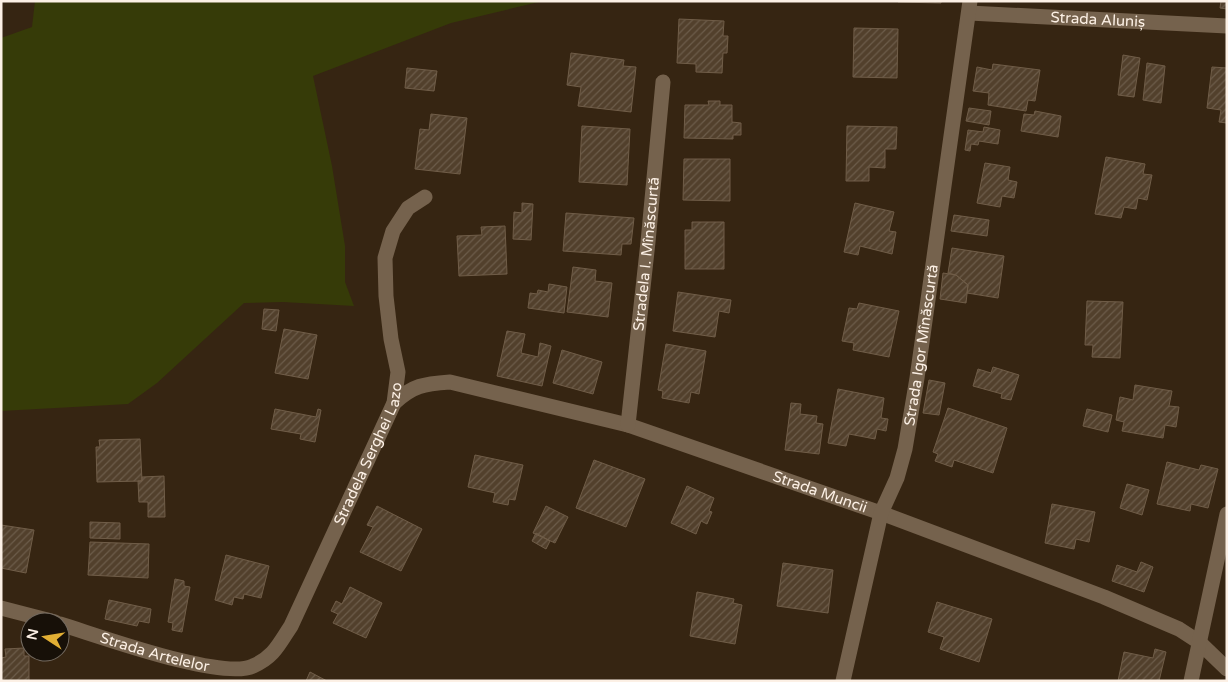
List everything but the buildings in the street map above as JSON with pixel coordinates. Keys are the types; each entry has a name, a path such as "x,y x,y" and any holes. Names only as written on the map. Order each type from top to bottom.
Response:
{"street":[{"name":"Strada Aluniș","path":"969,7 1227,26"},
{"name":"Strada Igor Mînăscurtă","path":"843,681 881,513 897,478 905,449 917,378 969,7"},
{"name":"Stradela I. Mînăscurtă","path":"628,425 663,82"},
{"name":"Stradela Serghei Lazo","path":"251,668 272,656 291,626 394,403 398,372 388,313 385,258 393,231 408,208 425,197"},
{"name":"Strada Muncii","path":"394,403 406,392 424,384 450,382 628,425 881,513 1104,597 1179,629 1199,642 1227,669"},
{"path":"1191,681 1227,514"},
{"path":"1,608 20,613"},
{"name":"Strada Artelelor","path":"70,627 195,665 230,669 251,668"}],"green space":[{"path":"35,1 543,1 451,23 313,76 332,166 345,246 345,282 354,306 283,302 244,303 157,383 128,404 1,411 1,38 32,27"}]}
